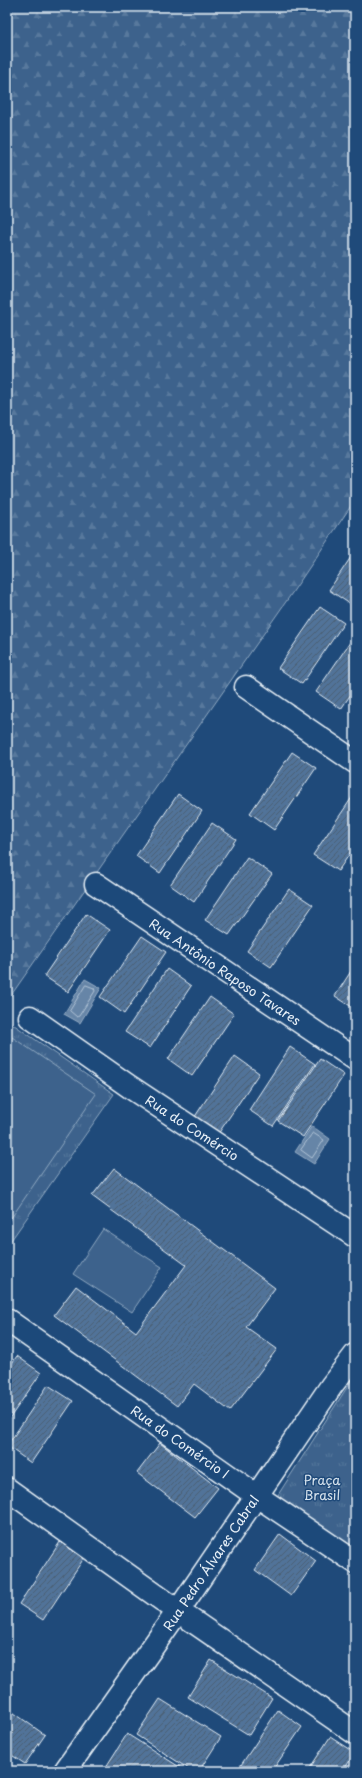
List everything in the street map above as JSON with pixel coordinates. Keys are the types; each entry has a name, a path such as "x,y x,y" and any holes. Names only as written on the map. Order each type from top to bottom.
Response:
{"street":[{"path":"246,687 355,762"},
{"name":"Rua Antônio Raposo Tavares","path":"96,884 355,1059"},
{"name":"Rua do Comércio","path":"30,1018 130,1087 355,1236"},
{"name":"Rua do Comércio I","path":"7,1320 257,1496 355,1562"},
{"name":"Rua Pedro Álvares Cabral","path":"65,1771 178,1611 332,1385 355,1355"},
{"path":"7,1489 178,1611 355,1733"}],"green space":[{"path":"7,7 355,7 355,500 292,593 7,1001"},
{"path":"7,1020 114,1094 7,1246"},
{"path":"12,1037 96,1094 7,1224 7,1044"},
{"path":"103,1229 162,1267 132,1312 73,1274"},
{"name":"Praça Brasil","path":"355,1375 355,1550 276,1498"}],"water":[{"path":"85,979 101,988 80,1023 64,1014"},
{"path":"312,1126 330,1139 314,1164 295,1152"}],"building":[{"path":"355,551 355,603 353,606 329,590"},
{"path":"320,607 344,623 302,684 278,668"},
{"path":"355,635 355,688 341,709 316,692"},
{"path":"292,752 316,768 274,830 250,813"},
{"path":"355,793 355,846 338,871 313,855"},
{"path":"178,794 202,811 160,873 136,856"},
{"path":"212,823 236,839 194,902 170,885"},
{"path":"247,857 272,874 229,935 205,920"},
{"path":"289,889 313,905 271,967 247,951"},
{"path":"86,914 110,930 68,992 44,976"},
{"path":"142,936 166,952 124,1014 100,997"},
{"path":"355,965 355,1009 335,996"},
{"path":"167,969 191,986 150,1048 125,1032"},
{"path":"210,997 234,1014 192,1076 168,1059"},
{"path":"290,1047 315,1064 273,1126 249,1110"},
{"path":"235,1056 259,1073 218,1134 194,1118"},
{"path":"320,1059 344,1075 303,1137 278,1121"},
{"path":"114,1168 275,1288 246,1327 277,1349 230,1411 194,1384 177,1406 54,1315 76,1286 136,1332 186,1265 92,1196"},
{"path":"17,1356 41,1373 7,1422 7,1370"},
{"path":"48,1385 73,1401 31,1463 7,1446"},
{"path":"160,1443 218,1488 195,1517 137,1473"},
{"path":"280,1534 316,1561 291,1596 255,1570"},
{"path":"60,1542 84,1558 43,1620 19,1604"},
{"path":"211,1660 272,1698 249,1735 188,1697"},
{"path":"160,1699 221,1737 199,1771 192,1771 136,1735"},
{"path":"7,1708 45,1735 25,1764 7,1752"},
{"path":"278,1710 302,1727 272,1771 237,1771"},
{"path":"127,1734 186,1771 104,1770"},
{"path":"330,1737 355,1753 343,1771 308,1771"}]}
